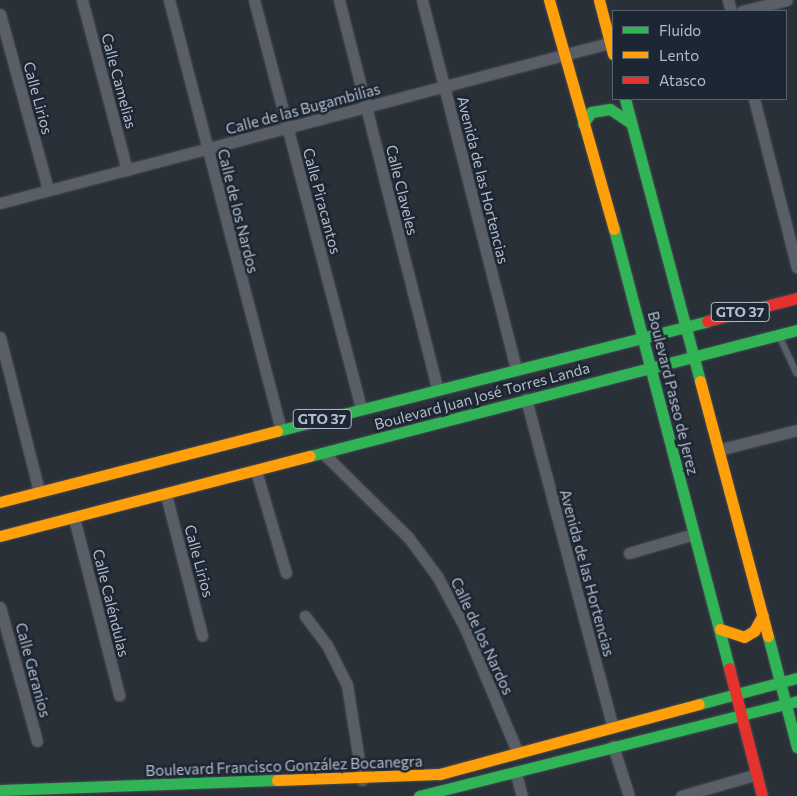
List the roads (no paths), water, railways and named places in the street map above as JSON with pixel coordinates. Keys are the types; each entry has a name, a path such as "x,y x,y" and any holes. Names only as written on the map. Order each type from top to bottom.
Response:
{"main road":[{"name":"Boulevard Paseo de Jerez","path":"549,0 563,56 644,337 694,534 739,694 762,796"},
{"path":"599,0 612,46"},
{"name":"Boulevard Paseo de Jerez","path":"625,100 691,356 782,682 792,702 797,747"},
{"path":"583,124 591,112 610,109 631,123"},
{"name":"Boulevard Juan José Torres Landa","path":"0,502 437,388 797,298"},
{"name":"Boulevard Juan José Torres Landa","path":"0,536 324,454 651,366 797,330"},
{"path":"720,629 744,637 754,631 763,614"},
{"name":"Boulevard Francisco González Bocanegra","path":"0,790 285,783 440,774 612,726 797,678"},
{"path":"419,796 442,794 613,746 792,702"},
{"path":"264,794 285,783"}],"street":[{"name":"Calle Camelias","path":"82,0 127,170"},
{"name":"Calle de los Nardos","path":"169,0 281,429"},
{"name":"Calle Piracantos","path":"254,0 361,408"},
{"name":"Calle Claveles","path":"338,0 437,388"},
{"name":"Avenida de las Hortencias","path":"422,0 516,368"},
{"path":"746,10 786,0"},
{"name":"Calle Lirios","path":"0,14 48,190"},
{"name":"Calle de las Bugambilias","path":"0,202 288,130 366,107 563,56 612,46"},
{"path":"754,100 797,268"},
{"path":"0,337 39,491"},
{"name":"Avenida de las Hortencias","path":"526,399 612,726"},
{"path":"718,450 797,430"},
{"name":"Calle de los Nardos","path":"324,454 401,530 437,576 465,628 516,752"},
{"path":"256,471 286,573"},
{"name":"Calle Lirios","path":"166,494 202,635"},
{"name":"Calle Caléndulas","path":"74,518 119,695"},
{"path":"629,553 694,534"},
{"name":"Calle Geranios","path":"0,607 37,741"},
{"path":"305,616 327,645 347,686 362,780"},
{"path":"613,746 629,796"},
{"path":"440,774 442,794"},
{"path":"516,774 522,796"},
{"path":"681,796 757,774"}],"lane":[{"path":"779,335 797,373"}]}
